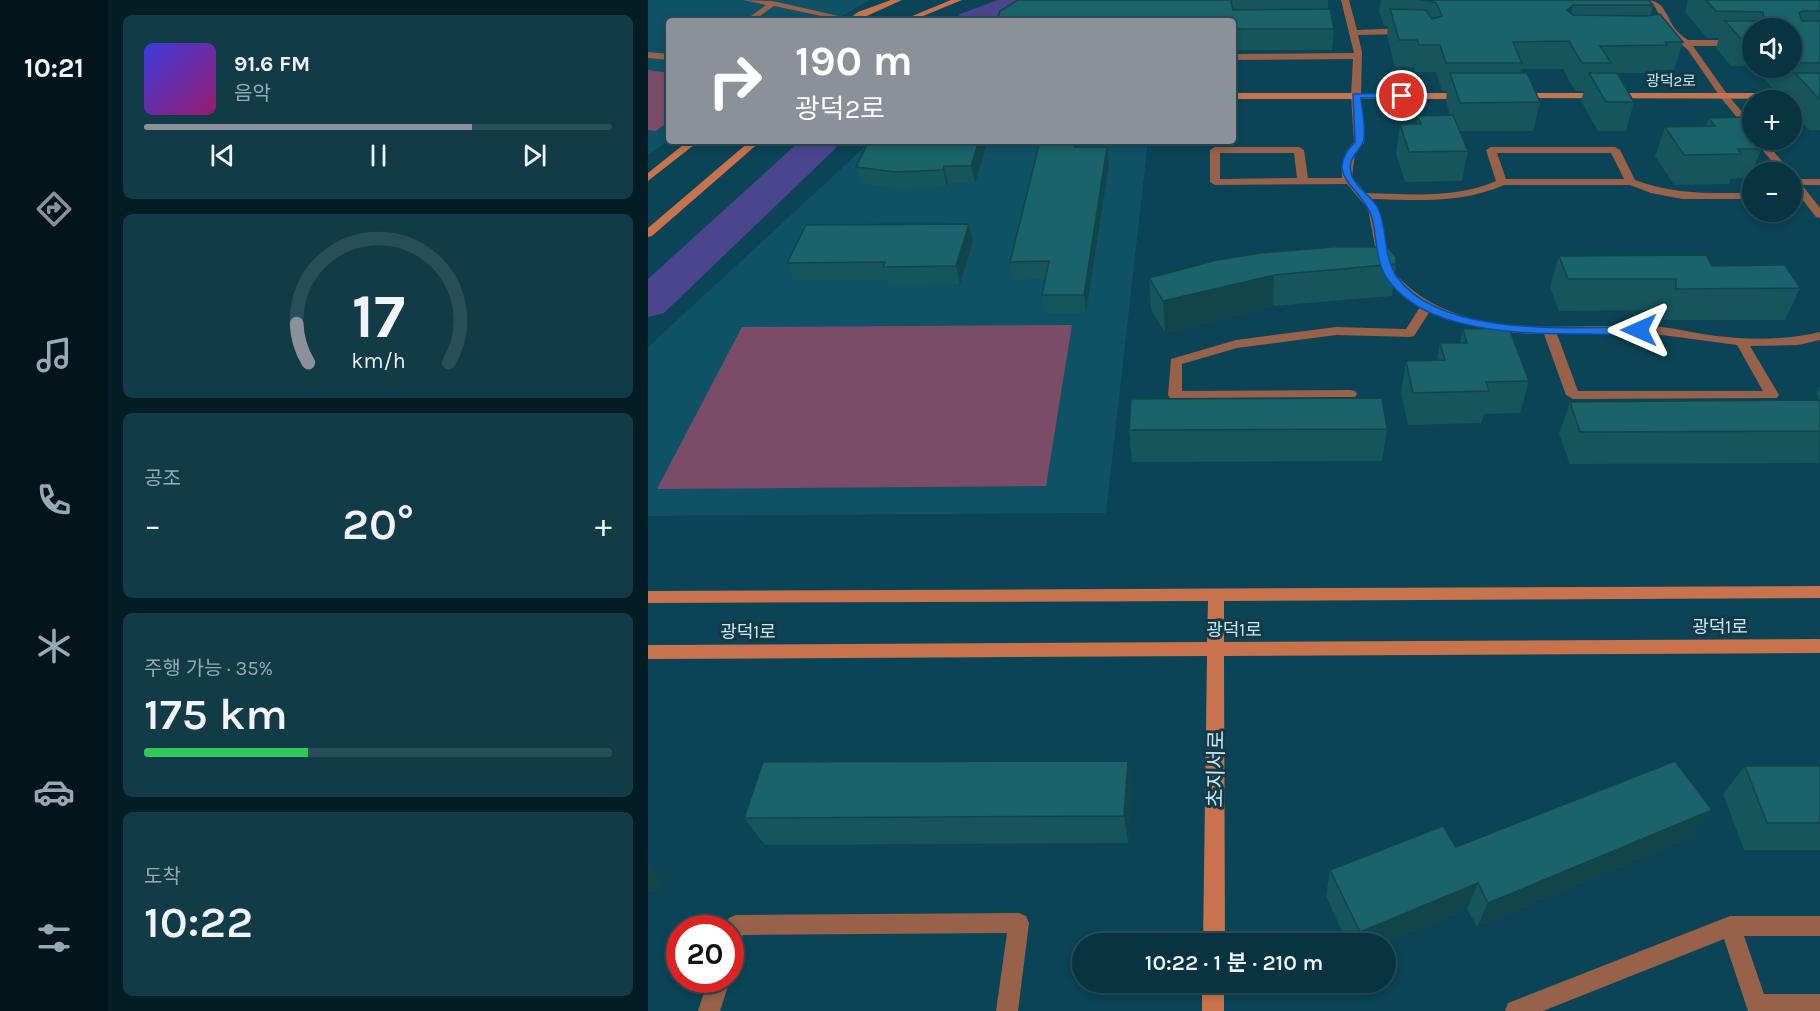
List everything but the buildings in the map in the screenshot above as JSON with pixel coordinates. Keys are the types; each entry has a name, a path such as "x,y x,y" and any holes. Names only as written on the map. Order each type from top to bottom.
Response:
{"street":[{"path":"856,18 898,0"},
{"path":"912,18 957,0"},
{"path":"1236,96 1475,96"},
{"name":"광덕2로","path":"1510,96 1820,96"},
{"path":"648,178 690,144"},
{"path":"648,234 753,144"},
{"name":"광덕1로","path":"648,597 1820,592"},
{"name":"초지서로","path":"1214,933 1216,594"},
{"name":"광덕1로","path":"648,652 1820,646"},
{"path":"1213,993 1213,1011"}],"lane":[{"path":"747,0 775,1 843,18"},
{"path":"1345,0 1358,56 1356,96 1360,131 1359,142 1350,152 1347,177 1373,208 1386,267 1393,280 1404,291 1427,306 1468,322 1518,330 1662,331 1741,342 1798,341 1820,336"},
{"path":"1650,0 1658,6 1673,32 1686,43 1742,118"},
{"path":"752,18 775,1"},
{"path":"1339,24 1352,29 1418,32"},
{"path":"1661,34 1673,32"},
{"path":"1686,43 1742,43"},
{"path":"648,55 666,57"},
{"path":"1236,57 1358,56"},
{"path":"1302,182 1299,150 1215,150 1215,182 1302,182 1352,182"},
{"path":"1502,182 1491,150 1615,150 1631,182"},
{"path":"1767,150 1778,162"},
{"path":"1802,181 1820,182"},
{"path":"1364,196 1459,196 1488,189 1502,182 1631,182 1655,191 1682,196 1742,196"},
{"path":"1802,192 1820,215"},
{"path":"1350,394 1175,395 1176,362 1236,344 1336,331 1410,333 1427,306"},
{"path":"1549,330 1573,395 1773,395 1741,342"},
{"path":"744,925 1019,923 1007,1011"},
{"path":"1730,926 1758,1008 1820,1005"},
{"path":"1516,1011 1730,926 1820,926"},
{"path":"709,1011 715,993"}],"shaded area":[{"path":"648,0 870,0 838,18 666,18 666,142 648,155"},
{"path":"648,70 666,73 666,123 656,131 648,130"},
{"path":"868,144 1148,144 1106,513 648,516 648,347"},
{"path":"1072,325 1046,486 657,489 742,327"}],"waterway":[{"path":"979,18 1025,0"},
{"path":"648,303 819,144"}],"route":[{"path":"1402,96 1356,96 1359,142 1350,152 1347,177 1373,208 1386,267 1393,280 1404,291 1419,302 1448,316 1491,327 1518,330 1639,330"}]}
